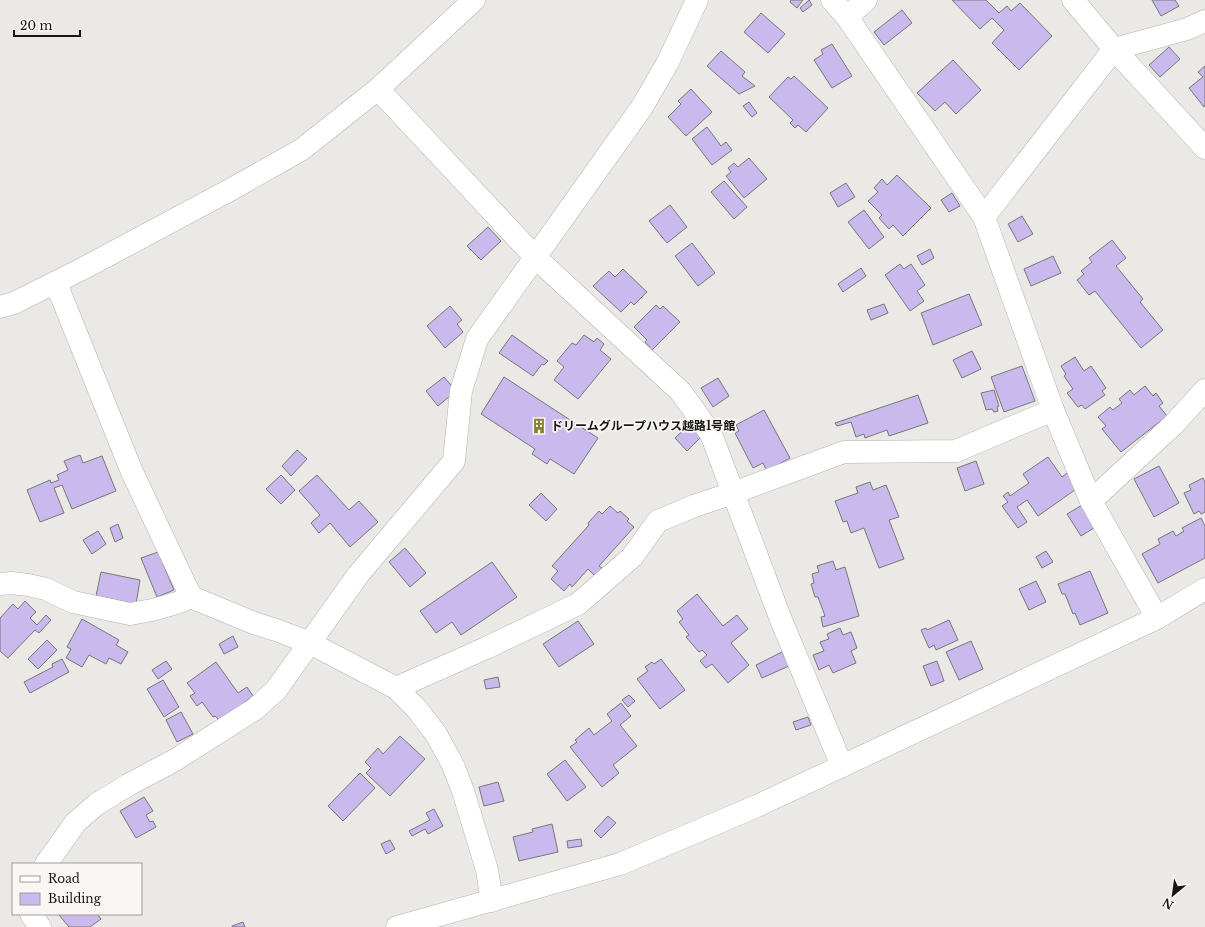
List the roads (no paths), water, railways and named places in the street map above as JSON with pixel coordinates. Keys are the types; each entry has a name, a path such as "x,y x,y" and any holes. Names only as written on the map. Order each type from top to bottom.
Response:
{"street":[{"path":"0,307 14,303 56,283 228,191 301,150 378,89 474,0"},
{"path":"47,863 76,822 97,804 128,785 175,760 255,709 276,690 358,575 454,461 461,391 477,339 642,107 668,62 697,0"},
{"path":"832,0 847,17 984,217 1053,410 1091,501 1156,618"},
{"path":"847,17 866,0"},
{"path":"1073,0 1114,49 1205,148"},
{"path":"984,217 1114,49 1187,29 1205,21"},
{"path":"378,89 536,258 681,392 711,434 781,620 842,766"},
{"path":"56,283 132,472 191,597 254,623 310,643 396,688 416,708 436,734 453,766 463,791 487,870 492,901"},
{"path":"1091,501 1173,425 1205,390"},
{"path":"396,688 486,648 578,604 632,557 658,521 694,506 844,452 956,451 1053,410"},
{"path":"0,584 11,583 46,589 73,602 130,614 177,603 191,597"},
{"path":"397,927 620,864 757,806 1156,618 1205,589"},
{"path":"32,915 40,927"}],"place":[{"name":"ドリームグループハウス越路1号館","path":"539,426"}]}
